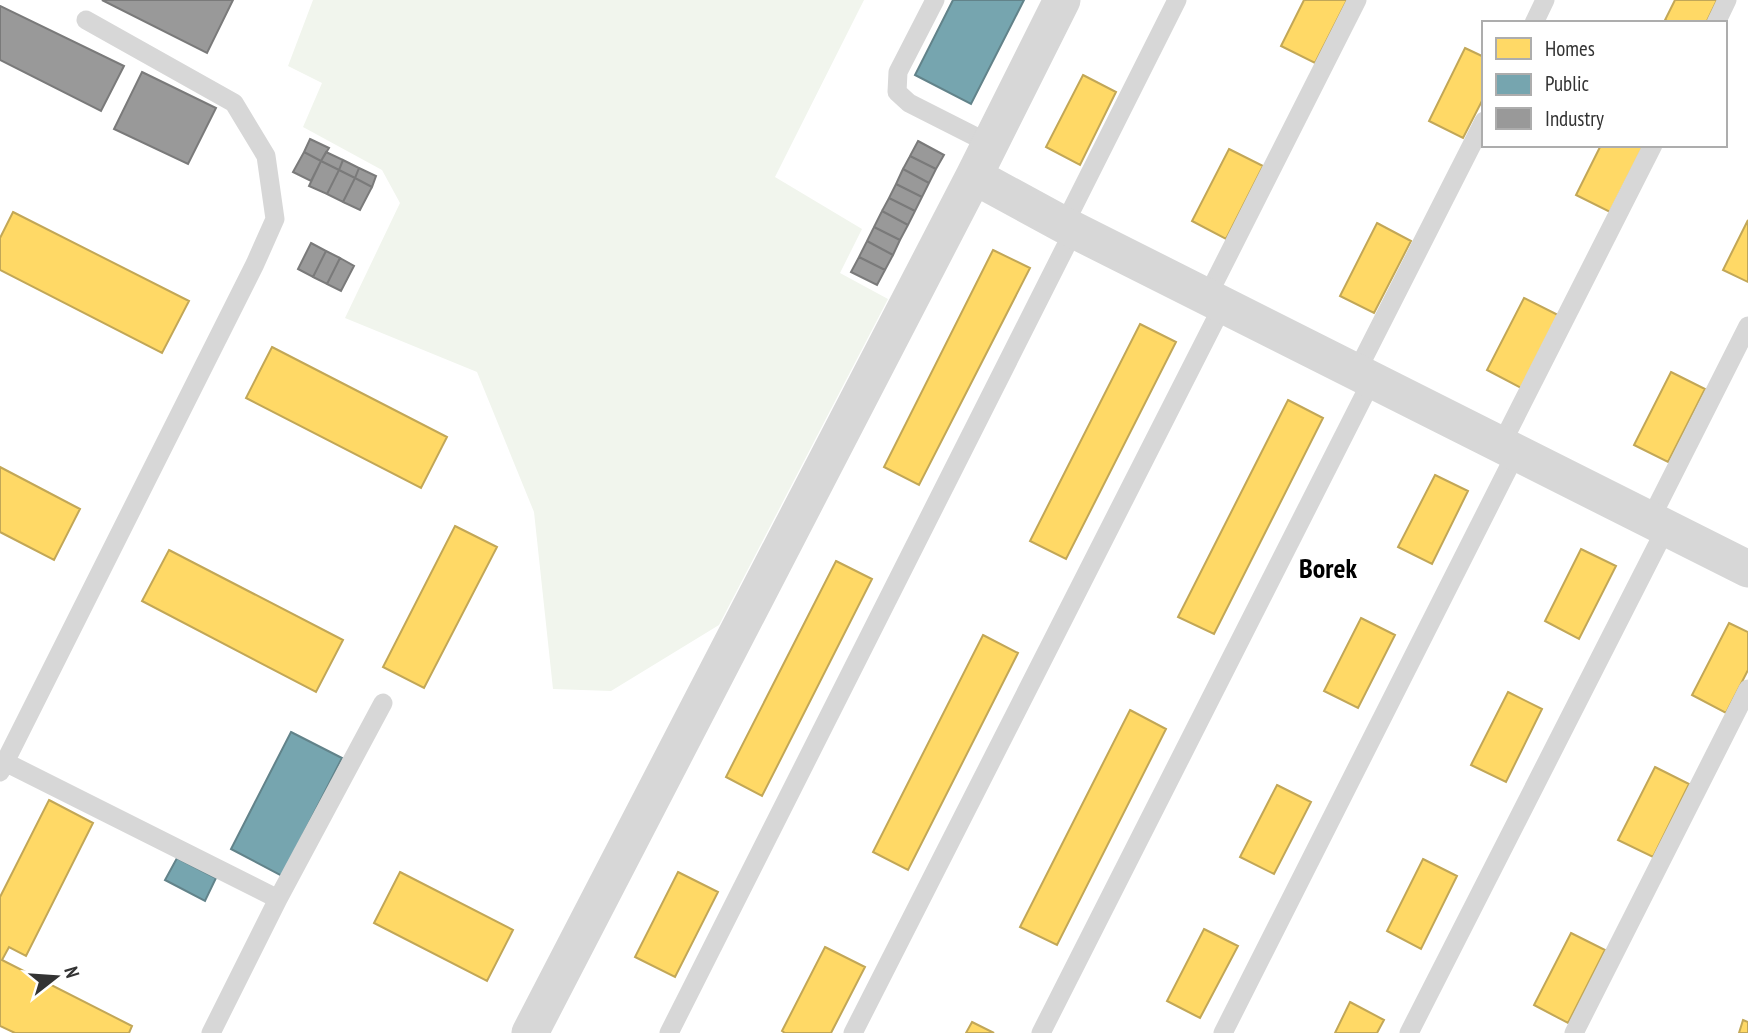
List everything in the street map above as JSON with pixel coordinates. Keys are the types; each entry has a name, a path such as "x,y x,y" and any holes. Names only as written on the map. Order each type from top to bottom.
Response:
{"street":[{"path":"530,1033 974,176 1062,0"},
{"path":"974,176 1069,228 1748,569"}],"lane":[{"path":"935,0 898,72 897,92 909,103 990,144"},
{"path":"669,1033 1069,228 1177,0"},
{"path":"853,1033 1215,301 1357,0"},
{"path":"1535,21 1545,0"},
{"path":"1717,21 1727,0"},
{"path":"86,20 234,103 266,156 275,219 255,264 2,767 278,899"},
{"path":"1041,1033 1364,377 1482,125"},
{"path":"1223,1033 1509,449 1652,147"},
{"path":"1409,1033 1658,524 1748,327"},
{"path":"1574,1033 1748,689"},
{"path":"211,1033 278,899 383,704"}],"shaded area":[{"path":"313,0 864,0 775,177 862,229 840,273 888,299 719,625 611,691 553,689 534,512 477,372 345,318 400,203 382,170 303,127 322,83 288,66"}],"building: Homes":[{"path":"1304,0 1347,0 1315,63 1281,46"},
{"path":"1675,0 1717,0 1707,21 1665,20"},
{"path":"1465,48 1482,56 1482,101 1463,138 1429,121"},
{"path":"1083,75 1116,92 1080,165 1046,147"},
{"path":"1600,147 1643,147 1610,212 1576,195"},
{"path":"1229,149 1263,166 1226,239 1192,221"},
{"path":"13,212 189,301 162,353 0,270 0,238"},
{"path":"1748,220 1748,282 1723,270"},
{"path":"1377,223 1411,241 1374,313 1340,296"},
{"path":"993,250 1030,268 919,485 884,467"},
{"path":"1524,298 1558,315 1521,388 1487,370"},
{"path":"1140,324 1176,342 1066,559 1030,541"},
{"path":"272,347 447,437 421,488 246,398"},
{"path":"1671,372 1705,389 1668,462 1634,445"},
{"path":"1288,400 1323,418 1214,634 1178,617"},
{"path":"0,467 80,509 54,560 0,532"},
{"path":"1435,475 1468,491 1432,564 1398,547"},
{"path":"455,526 497,547 424,688 383,667"},
{"path":"1581,549 1616,566 1579,639 1545,621"},
{"path":"169,550 343,640 316,692 142,601"},
{"path":"836,561 872,579 762,796 726,777"},
{"path":"1361,618 1395,635 1358,708 1324,691"},
{"path":"1729,623 1748,632 1748,670 1726,713 1692,695"},
{"path":"983,635 1018,653 908,870 873,852"},
{"path":"1508,692 1542,709 1506,782 1471,765"},
{"path":"1130,710 1166,729 1057,945 1020,927"},
{"path":"1655,767 1689,784 1653,857 1618,840"},
{"path":"1277,785 1311,802 1274,874 1240,857"},
{"path":"49,800 93,823 26,956 9,947 2,960 132,1026 129,1033 15,1033 0,1026 0,897"},
{"path":"1423,859 1457,876 1421,949 1387,931"},
{"path":"400,872 513,930 487,981 374,923"},
{"path":"678,872 718,892 675,977 635,957"},
{"path":"1204,929 1238,946 1200,1018 1167,1001"},
{"path":"1571,933 1605,950 1568,1023 1534,1005"},
{"path":"825,947 865,967 831,1033 785,1033 782,1031"},
{"path":"1350,1002 1384,1020 1377,1033 1335,1033"},
{"path":"1743,1020 1748,1022 1748,1033 1739,1033"},
{"path":"972,1022 994,1033 966,1033"}],"building: Public":[{"path":"953,0 1024,0 971,104 915,75"},
{"path":"291,732 342,758 282,876 231,849"},
{"path":"177,858 216,878 205,901 165,880"}],"building: Industry":[{"path":"102,0 233,0 207,53"},
{"path":"0,6 124,66 101,111 0,60"},
{"path":"142,72 216,108 188,164 114,129"},
{"path":"310,139 329,148 321,161 304,152"},
{"path":"918,141 944,155 936,169 910,156"},
{"path":"304,152 321,161 311,181 293,172"},
{"path":"326,152 343,160 339,170 321,161"},
{"path":"910,156 936,169 929,183 903,169"},
{"path":"343,160 359,168 355,178 339,170"},
{"path":"321,161 339,170 327,194 309,186"},
{"path":"359,168 376,176 372,187 355,178"},
{"path":"903,169 929,183 922,197 896,184"},
{"path":"339,170 355,178 343,202 327,194"},
{"path":"355,178 372,187 360,210 343,202"},
{"path":"896,184 922,197 915,211 889,198"},
{"path":"889,198 915,211 908,225 882,211"},
{"path":"882,211 908,225 900,240 874,227"},
{"path":"874,227 900,240 893,255 867,241"},
{"path":"867,241 893,255 885,270 859,257"},
{"path":"311,243 326,251 313,277 298,269"},
{"path":"326,251 340,258 327,284 313,277"},
{"path":"859,257 885,270 877,285 851,272"},
{"path":"340,258 354,266 341,291 327,284"}],"district":[{"name":"Borek","path":"1328,568"}]}
